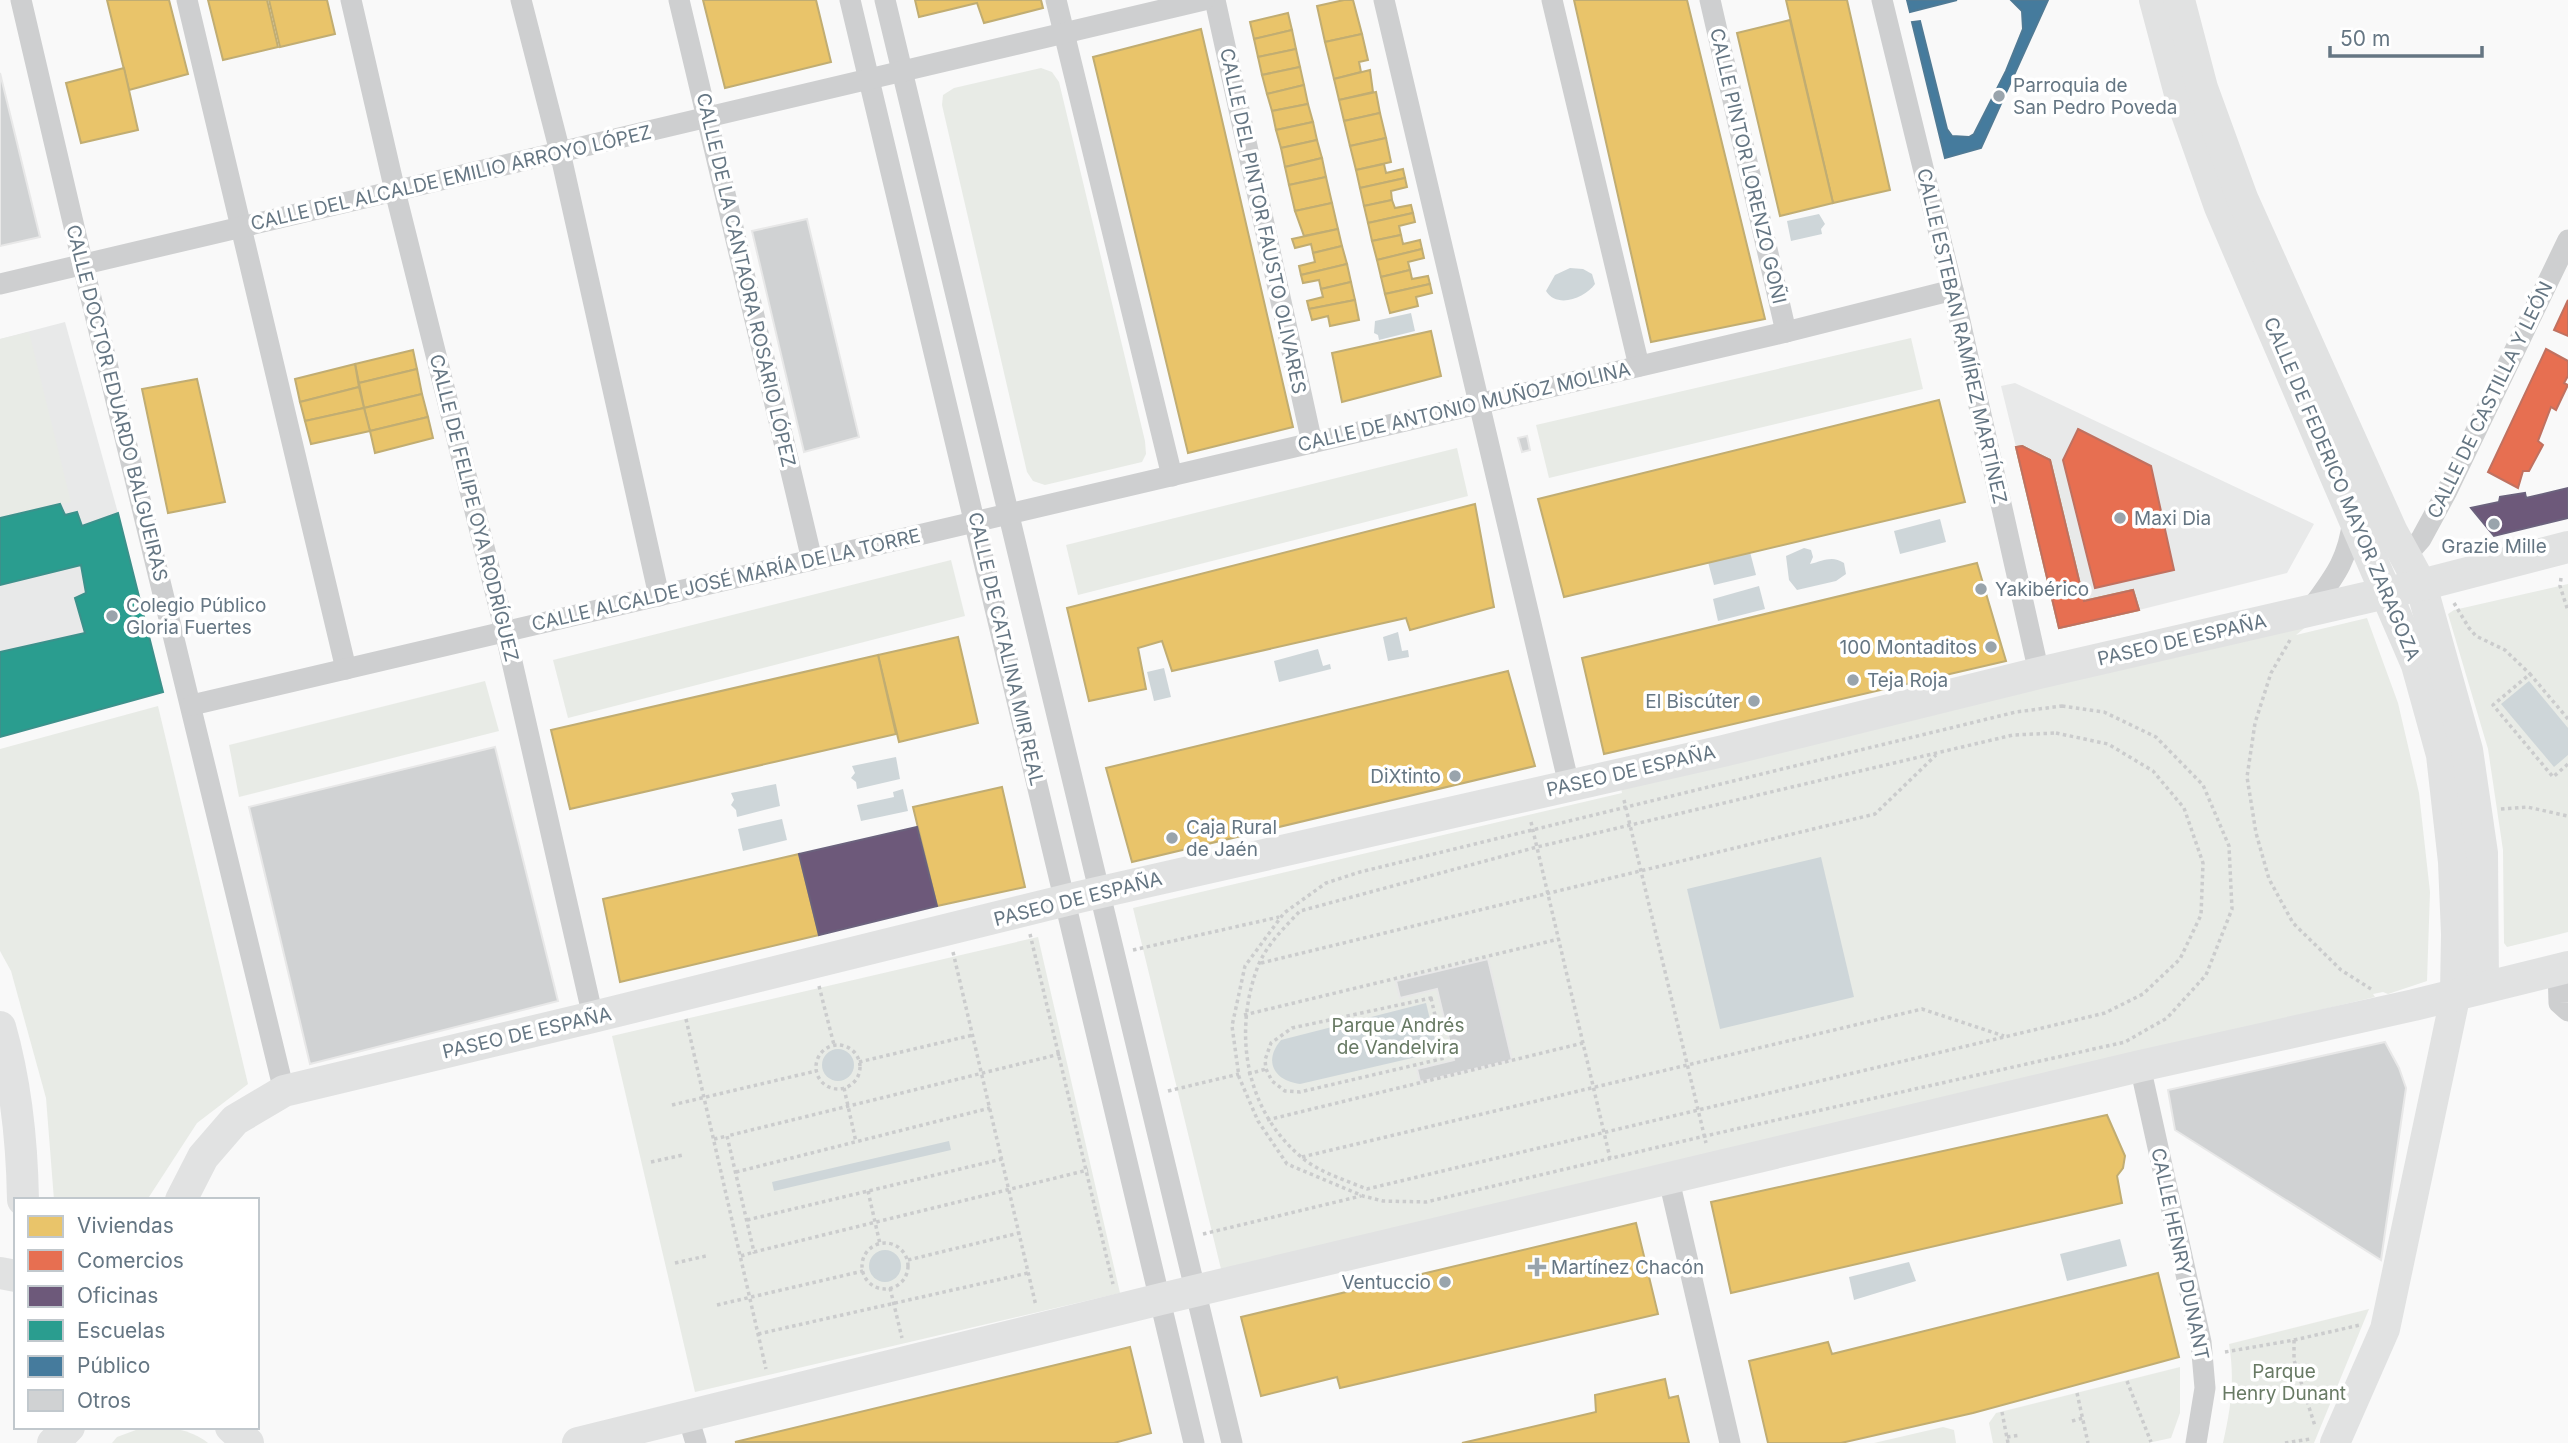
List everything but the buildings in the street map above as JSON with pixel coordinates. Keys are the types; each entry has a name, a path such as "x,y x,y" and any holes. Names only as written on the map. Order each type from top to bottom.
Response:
{"main road":[{"name":"CALLE DE FEDERICO MAYOR ZARAGOZA","path":"2155,0 2180,94 2220,206 2417,664 2442,755 2454,862 2457,934 2470,990"},
{"name":"CALLE DE FEDERICO MAYOR ZARAGOZA","path":"2179,0 2202,88 2242,198 2392,532 2421,585 2468,750 2482,852 2470,990"},
{"name":"PASEO DE ESPAÑA","path":"182,1198 202,1157 236,1120 284,1091 1066,901 2421,585 2568,547"},
{"path":"578,1443 692,1430 1161,1299 2563,968"},
{"path":"0,1027 18,1110 23,1198"},
{"path":"53,1443 67,1429"},
{"path":"233,1429 248,1443"}],"street":[{"name":"CALLE DOCTOR EDUARDO BALGUEIRAS","path":"21,0 284,1091"},
{"path":"187,0 346,668"},
{"name":"CALLE DE FELIPE OYA RODRÍGUEZ","path":"351,0 395,191 505,631 593,1017"},
{"path":"522,0 560,152 659,596"},
{"name":"CALLE DE LA CANTAORA ROSARIO LÓPEZ","path":"679,0 709,117 812,560"},
{"name":"CALLE DE CATALINA MIR REAL","path":"850,0 1194,1443"},
{"name":"CALLE DE CATALINA MIR REAL","path":"885,0 1232,1443"},
{"path":"1056,0 1172,475"},
{"name":"CALLE DEL ALCALDE EMILIO ARROYO LÓPEZ","path":"0,284 1204,0"},
{"name":"CALLE DEL PINTOR FAUSTO OLIVARES","path":"1215,0 1312,443"},
{"path":"1384,0 1569,785"},
{"path":"1552,0 1639,366"},
{"name":"CALLE PINTOR LORENZO GOÑI","path":"1710,0 1786,332"},
{"name":"CALLE ESTEBAN RAMÍREZ MARTÍNEZ","path":"1882,0 1953,290 2039,673"},
{"name":"CALLE DE CASTILLA Y LEÓN","path":"2406,556 2421,540 2447,491 2568,240"},
{"name":"CALLE DE ANTONIO MUÑOZ MOLINA","path":"975,522 1786,332 1953,290"},
{"path":"2310,610 2341,567 2350,543 2353,517"},
{"name":"CALLE ALCALDE JOSÉ MARÍA DE LA TORRE","path":"192,705 975,522"},
{"path":"2563,968 2559,1003 2568,1011"},
{"path":"2324,1437 2385,1328 2470,990"},
{"name":"CALLE HENRY DUNANT","path":"2140,1066 2201,1342 2205,1388 2196,1443"},
{"path":"1670,1180 1730,1443"}],"path":[{"path":"2561,578 2560,586 2568,611"},
{"path":"2453,601 2476,636 2505,650 2567,716"},
{"path":"2292,637 2271,673 2255,723 2247,777 2256,834 2269,879 2293,923 2341,970 2377,994"},
{"path":"2530,674 2493,705 2553,776 2568,764"},
{"path":"2062,706 2104,712 2156,737 2203,785 2229,846 2232,909 2206,975 2167,1018 2125,1042 1426,1202 1383,1201 1363,1196 1287,1164 1258,1121 1239,1074 1233,1027 1245,966 1281,917 1326,883 1360,872 1533,830 2016,712 2062,706"},
{"path":"2056,733 2108,744 2153,771 2184,808 2203,863 2201,915 2180,959 2143,994 2105,1013 1367,1189 1301,1157 1267,1120 1248,1074 1244,1015 1259,964 1278,934 1300,911 1537,847 1630,826 2013,735 2056,733"},
{"path":"1259,964 1875,814 1937,753"},
{"path":"1618,774 1709,1152"},
{"path":"2493,810 2526,807 2568,816"},
{"path":"1530,820 1618,1192"},
{"path":"1026,911 1088,1170 1118,1310"},
{"path":"1133,950 1281,917"},
{"path":"1244,1015 1559,939"},
{"path":"952,946 1036,1307"},
{"path":"817,978 834,1045"},
{"path":"1431,998 1446,1058 1300,1092 1285,1091 1272,1081 1266,1069 1265,1060 1271,1043 1292,1028 1431,998"},
{"path":"684,1009 766,1370"},
{"path":"1301,1157 1922,1009 2006,1037"},
{"path":"859,1062 973,1035"},
{"path":"1267,1120 1583,1043"},
{"path":"834,1045 847,1046 853,1050 859,1062 857,1077 844,1088 831,1088 824,1084 816,1071 822,1051 834,1045"},
{"path":"714,1139 1060,1054"},
{"path":"1248,1074 1266,1069"},
{"path":"672,1105 816,1071"},
{"path":"1168,1091 1239,1074"},
{"path":"844,1088 856,1142"},
{"path":"736,1171 990,1108"},
{"path":"727,1136 754,1252"},
{"path":"651,1162 683,1155"},
{"path":"747,1220 1002,1159"},
{"path":"741,1255 1088,1170"},
{"path":"867,1191 880,1244"},
{"path":"1203,1234 1363,1196"},
{"path":"908,1260 1019,1233"},
{"path":"880,1244 894,1245 908,1260 903,1281 890,1289 873,1286 863,1271 864,1257 868,1251 880,1244"},
{"path":"675,1263 706,1256"},
{"path":"717,1305 863,1271"},
{"path":"758,1334 1028,1273"},
{"path":"890,1289 904,1344"},
{"path":"2225,1352 2370,1323"},
{"path":"2285,1443 2302,1438 2324,1437 2294,1360 2294,1340"},
{"path":"2127,1381 2151,1442"},
{"path":"2077,1393 2088,1443"},
{"path":"2002,1412 2008,1443"},
{"path":"2072,1421 2082,1418"},
{"path":"2007,1437 2020,1435"}],"shaded area":[{"path":"1819,214 1825,224 1821,229 1822,234 1791,241 1787,221"},
{"path":"1570,268 1583,269 1592,274 1595,284 1585,294 1571,300 1551,296 1546,291 1555,275"},
{"path":"1411,313 1415,331 1379,340 1374,333 1375,321"},
{"path":"65,322 118,513 163,692 0,737 0,339"},
{"path":"2015,383 2314,524 2287,573 2139,610 2133,590 2084,601 2050,460 2022,446 2016,447 2001,386"},
{"path":"1940,519 1946,542 1900,554 1894,531"},
{"path":"1804,548 1811,550 1813,557 1810,564 1835,559 1844,563 1846,574 1836,581 1797,590 1789,580 1786,556"},
{"path":"1750,552 1756,575 1714,585 1708,562"},
{"path":"1759,586 1765,609 1718,621 1713,599"},
{"path":"1398,632 1402,651 1408,650 1409,657 1388,661 1383,637"},
{"path":"1318,649 1323,666 1330,664 1331,669 1279,682 1274,661"},
{"path":"1164,668 1171,697 1154,701 1147,672"},
{"path":"2529,681 2568,728 2568,755 2554,767 2501,704"},
{"path":"896,757 900,779 857,789 856,782 851,778 855,773 852,766"},
{"path":"776,784 780,806 737,817 736,810 731,805 734,800 731,793"},
{"path":"903,789 908,811 861,821 857,805 894,797 893,792"},
{"path":"782,819 787,840 743,851 738,829"},
{"path":"1821,857 1854,997 1720,1029 1687,889"},
{"path":"1426,1003 1438,1052 1300,1084 1284,1079 1274,1069 1273,1055 1281,1040"},
{"path":"838,1049 849,1054 854,1065 849,1076 838,1081 827,1076 822,1065 827,1054"},
{"path":"949,1141 951,1150 774,1191 772,1182"},
{"path":"2120,1239 2127,1266 2067,1281 2060,1254"},
{"path":"885,1250 897,1254 901,1266 897,1278 885,1282 873,1278 869,1266 873,1254"},
{"path":"1909,1262 1916,1281 1854,1300 1849,1277"}],"green space":[{"path":"1041,68 1052,72 1059,82 1146,454 1142,462 1045,485 1033,481 1027,472 942,105 943,95 954,88"},
{"path":"29,332 71,502 0,518 0,339"},
{"path":"1911,338 1923,389 1549,478 1536,425"},
{"path":"1457,448 1468,496 1078,595 1066,545"},
{"path":"951,560 965,616 568,718 553,660"},
{"path":"2568,584 2568,932 2507,947 2504,943 2503,850 2488,749 2448,614 2454,610"},
{"name":"Parque Andrés de Vandelvira","path":"2367,618 2398,703 2419,793 2430,892 2427,981 2388,994 2373,994 2375,997 1221,1269 1133,908 1622,793 1621,787 2314,620 2296,635"},
{"path":"485,681 499,731 239,797 229,745"},
{"path":"158,706 248,1084 197,1123 148,1198 54,1198 46,1098 11,971 0,951 0,749"},
{"path":"1038,937 1120,1293 695,1392 612,1036"},
{"name":"Parque Henry Dunant","path":"2369,1309 2314,1443 2223,1443 2231,1394 2229,1344"},
{"path":"2180,1367 2180,1413 2171,1438 2148,1443 1993,1443 1989,1423 1996,1413"},
{"path":"1943,1427 1954,1430 1956,1443 1874,1443"},
{"path":"139,1429 178,1429 208,1443 112,1443 117,1437"}],"place":[{"name":"Parroquia de San Pedro Poveda","path":"1999,96"},
{"name":"Maxi Dia","path":"2120,518"},
{"name":"Grazie Mille","path":"2494,524"},
{"name":"Yakibérico","path":"1981,589"},
{"name":"Colegio Público Gloria Fuertes","path":"112,616"},
{"name":"100 Montaditos","path":"1991,647"},
{"name":"Teja Roja","path":"1853,680"},
{"name":"El Biscúter","path":"1754,701"},
{"name":"DiXtinto","path":"1455,776"},
{"name":"Caja Rural de Jaén","path":"1172,838"},
{"name":"Martínez Chacón","path":"1537,1267"},
{"name":"Ventuccio","path":"1445,1282"}]}
